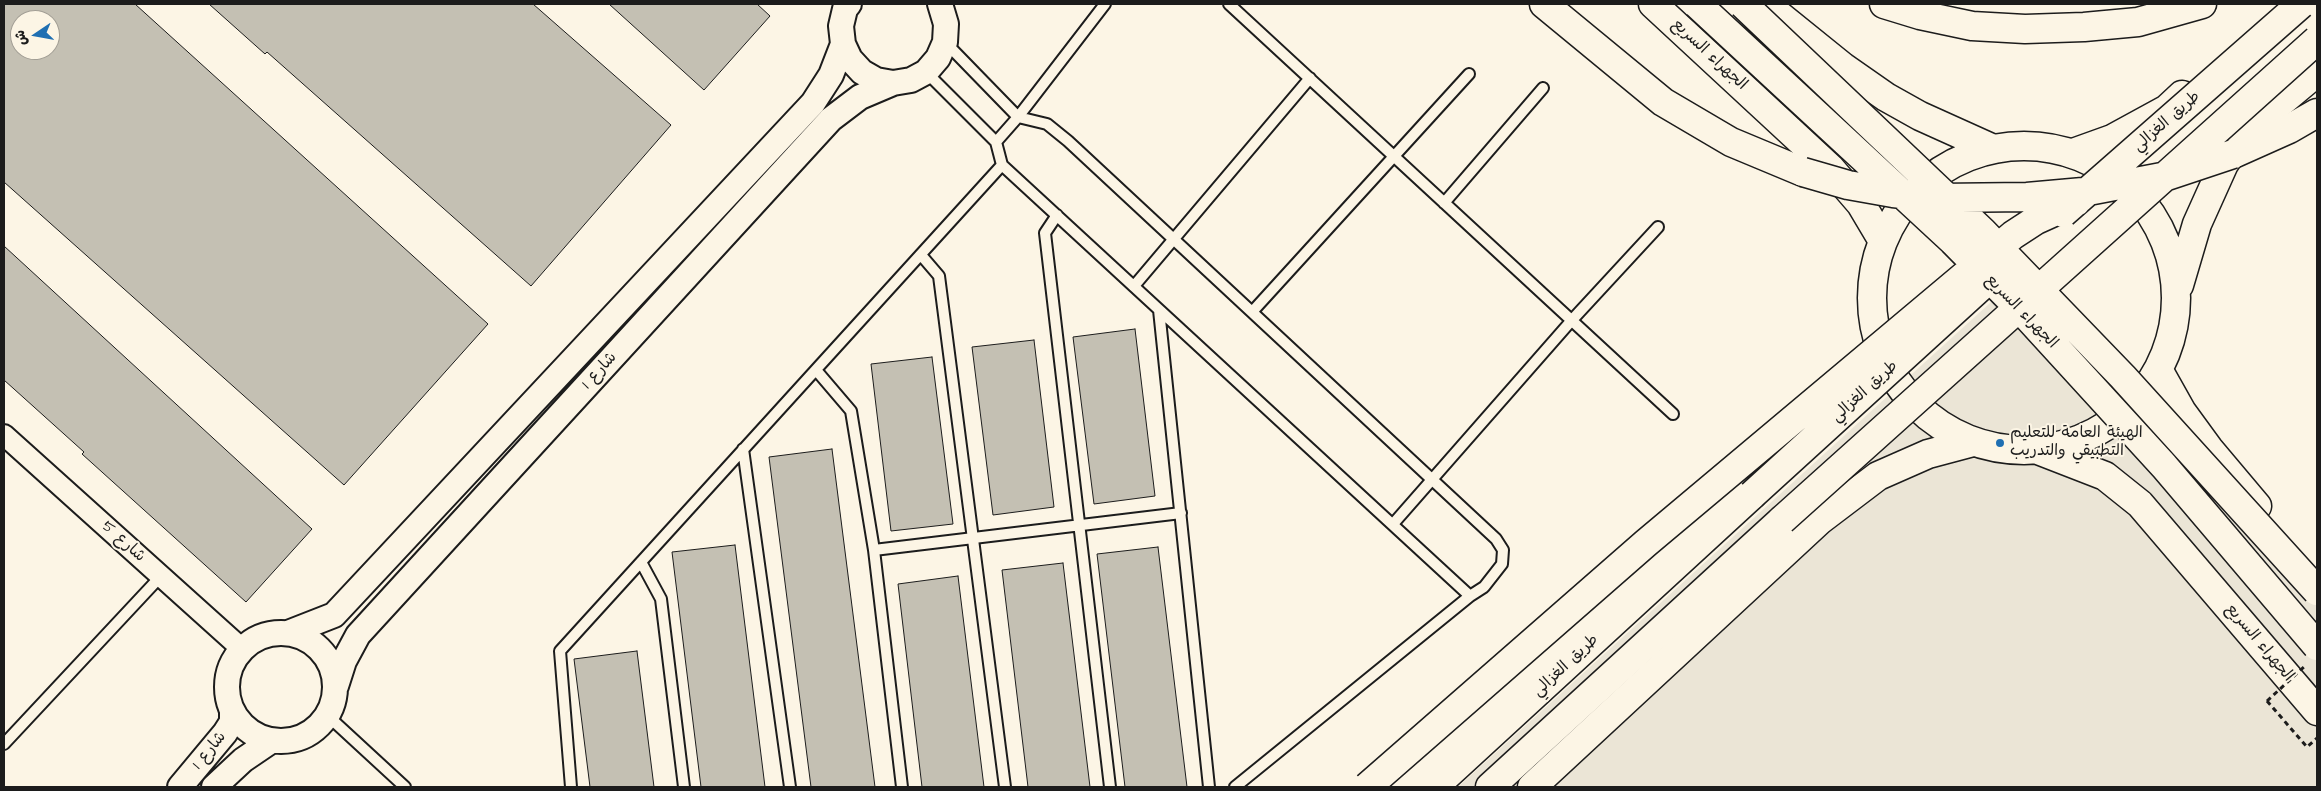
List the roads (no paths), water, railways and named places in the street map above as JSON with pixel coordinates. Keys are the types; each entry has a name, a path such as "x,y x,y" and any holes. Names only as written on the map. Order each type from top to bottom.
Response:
{"main road":[{"path":"1544,4 1663,102 1731,142 1803,172 1848,185 1893,193 1938,198 1985,198 2027,197 2083,192 2167,176 2233,154 2289,129 2317,113"},
{"name":"الجهراء السريع","path":"1653,4 1830,168 1861,204 1883,241"},
{"name":"الجهراء السريع","path":"1697,4 1953,240 2012,301 2164,466 2314,653"},
{"name":"الجهراء السريع","path":"1743,4 1983,232 2034,284 2191,451 2317,591"},
{"path":"1765,4 1843,67 1886,97 1920,116 1991,148"},
{"path":"1884,4 1920,15 1972,26 2025,29 2084,28 2138,22 2202,4"},
{"name":"طريق الغزالي","path":"2073,153 2112,139 2166,109 2283,4"},
{"name":"طريق الغزالي","path":"1434,787 2000,268 2301,4"},
{"path":"1490,787 1782,520 2317,40"},
{"path":"2177,291 2173,263 2158,224 2146,206 2114,174 2073,153 2033,145 1991,148 1963,158 1937,172 1915,192 1896,215 1883,241 1875,267 1873,285 1874,322 1882,353 1897,382 1929,417 1944,428 1973,442 1998,449 2038,450 2059,447 2099,432 2117,420 2133,405 2159,371 2173,332 2177,291 2197,224 2224,164 2245,132 2317,72"},
{"path":"1367,787 1646,543 2013,235 2036,220 2076,202"},
{"name":"طريق الغزالي","path":"1404,787 1809,418 1839,379 1874,322"},
{"path":"2159,371 2182,412 2209,449 2317,575"},
{"path":"1532,787 1820,520 1878,476 1928,454 1973,442"},
{"name":"الجهراء السريع","path":"2038,450 2105,476 2140,504 2317,711"},
{"path":"1520,787 1560,724"}],"street":[{"path":"846,5 841,26 843,44 850,59 862,72 876,80 893,83"},
{"path":"926,72 938,58 946,18"},
{"name":"شارع 1","path":"288,633 334,615 813,103 831,76 843,44"},
{"name":"شارع 1","path":"336,686 344,661 358,635 831,118 860,97 893,83 911,80 926,72"},
{"name":"شارع 5","path":"4,435 242,649"},
{"path":"271,633 288,633 306,639 322,651 332,667 336,686 334,702 328,716 312,732 292,741 271,741 255,735 242,724 232,711 227,694 227,677 233,662 242,649 255,639 271,633"},
{"name":"شارع 1","path":"180,787 225,734 232,722 232,711"},
{"name":"شارع 1","path":"214,787 243,760 271,741"}],"lane":[{"path":"996,142 1018,118 1105,4"},
{"path":"1229,4 1673,414"},
{"path":"946,18 1018,118 1047,124 1174,239 1433,480 1496,539 1503,550 1502,564 1484,587 1470,596 1235,787"},
{"path":"926,72 996,142 1002,165 1470,596"},
{"path":"1252,312 1469,74"},
{"path":"1134,286 1310,78"},
{"path":"1444,203 1543,88"},
{"path":"571,787 560,651 1002,165"},
{"path":"1057,216 1045,233 1110,787"},
{"path":"1393,524 1572,320 1658,227"},
{"path":"921,255 939,276 1005,787"},
{"path":"1159,310 1209,787"},
{"path":"816,370 851,411 874,550 902,787"},
{"path":"743,449 790,787"},
{"path":"874,550 1181,513"},
{"path":"641,562 661,599 684,787"},
{"path":"4,744 161,576"},
{"path":"328,716 405,787"}],"place":[{"name":"الهيئة العامة للتعليم التطبيقي والتدريب","path":"2000,443"}]}
